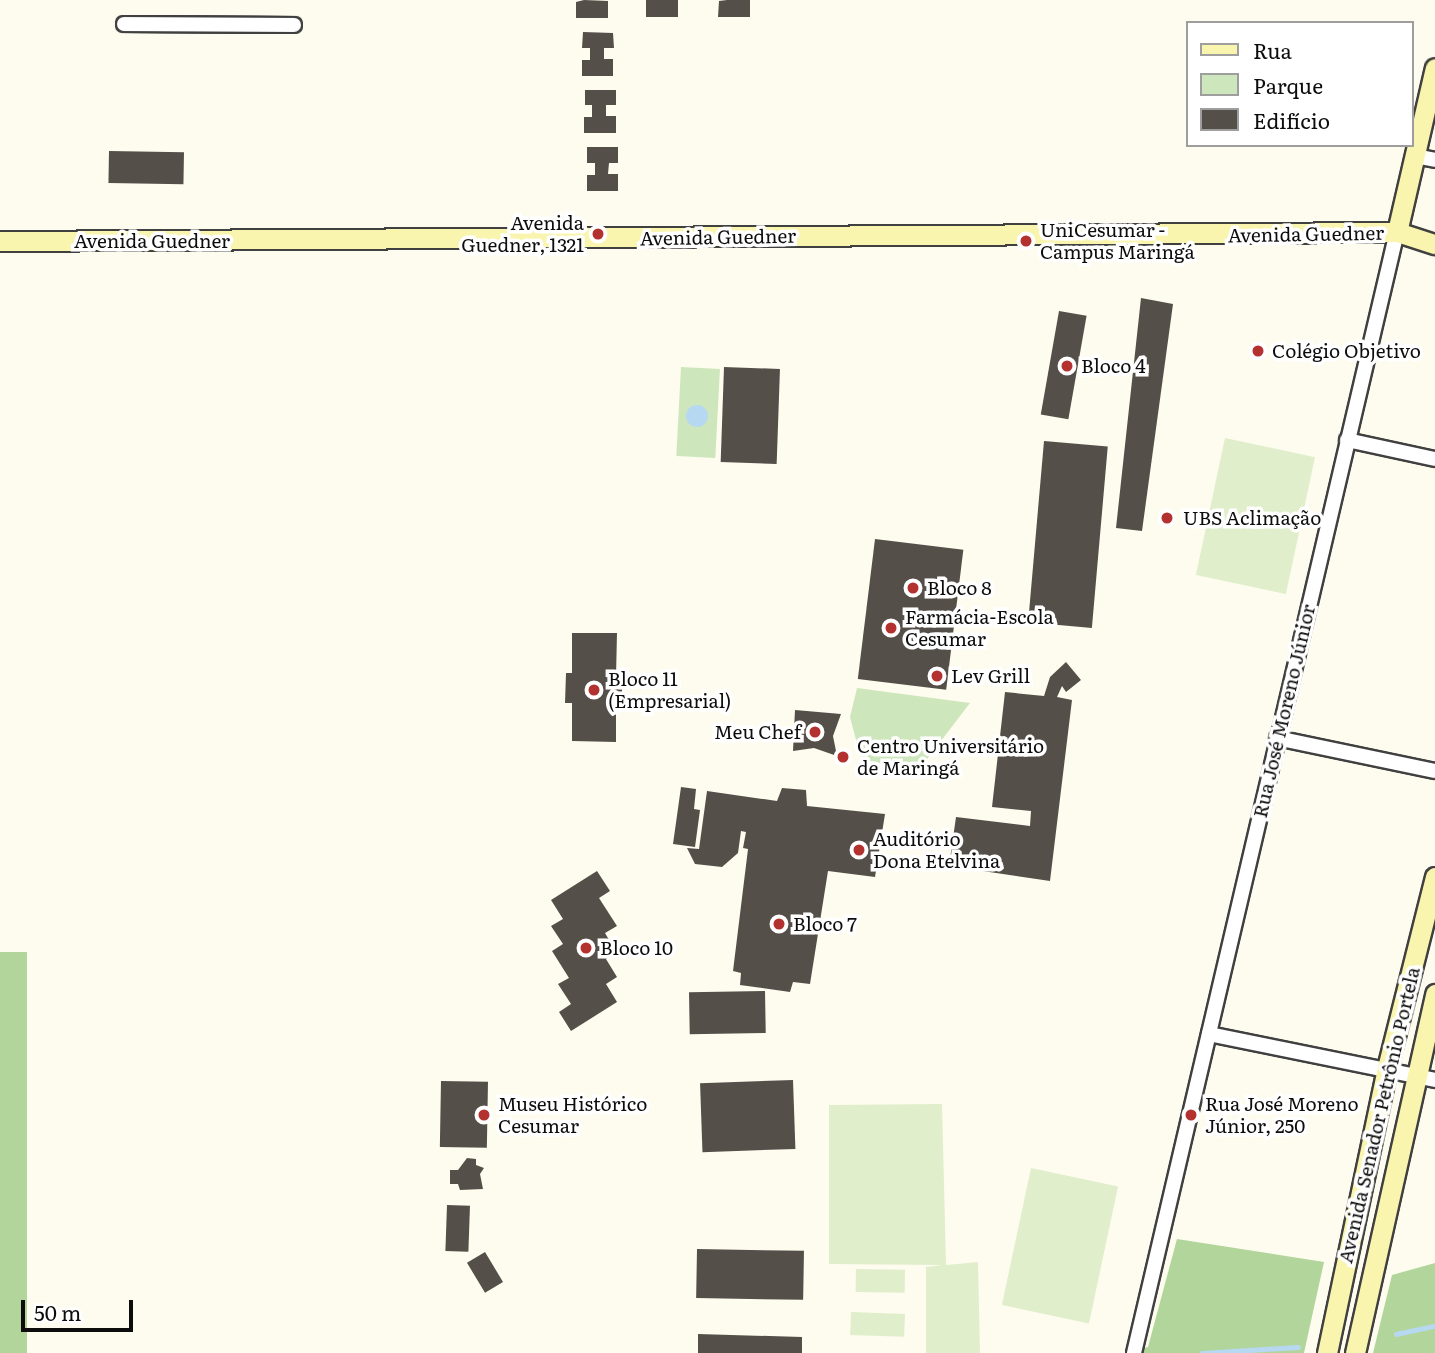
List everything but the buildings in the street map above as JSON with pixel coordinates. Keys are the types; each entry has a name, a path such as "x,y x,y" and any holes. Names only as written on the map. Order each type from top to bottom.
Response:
{"street":[{"path":"124,24 294,25"},
{"name":"Rua José Moreno Júnior","path":"1134,1353 1435,68"},
{"path":"1415,156 1435,160"},
{"name":"Avenida Guedner","path":"0,241 1170,237 1397,232 1435,244"},
{"path":"1347,440 1435,459"},
{"path":"1277,738 1435,771"},
{"name":"Avenida Senador Petrônio Portela","path":"1327,1353 1387,1068 1435,877"},
{"name":"Avenida Senador Petrônio Portela","path":"1355,1353 1426,1078 1435,995"},
{"path":"1209,1034 1426,1078"}],"green space":[{"path":"681,367 720,369 715,458 676,456"},
{"path":"1225,438 1315,457 1286,594 1196,575"},
{"path":"857,688 970,703 918,771 861,759 850,717"},
{"path":"0,952 27,952 27,1353 0,1353"},
{"path":"942,1104 946,1265 978,1262 980,1353 926,1353 926,1267 943,1265 829,1264 829,1105"},
{"path":"1031,1168 1118,1187 1089,1323 1002,1305"},
{"path":"1177,1239 1324,1262 1304,1353 1128,1353 1148,1347"},
{"path":"1435,1263 1435,1353 1373,1353 1392,1275"},
{"path":"856,1269 905,1270 905,1293 856,1292"},
{"path":"851,1312 905,1314 904,1337 850,1335"}],"water":[{"path":"697,405 705,408 708,416 705,424 697,427 689,424 686,416 689,408"}],"waterway":[{"path":"1396,1334 1435,1326"},
{"path":"1202,1353 1298,1347"}],"place":[{"name":"Avenida Guedner, 1321","path":"598,234"},
{"name":"UniCesumar - Campus Maringá","path":"1026,241"},
{"name":"Colégio Objetivo","path":"1258,351"},
{"name":"Bloco 4","path":"1067,366"},
{"name":"UBS Aclimação","path":"1167,518"},
{"name":"Bloco 8","path":"913,588"},
{"name":"Farmácia-Escola Cesumar","path":"891,628"},
{"name":"Lev Grill","path":"937,676"},
{"name":"Bloco 11 (Empresarial)","path":"594,690"},
{"name":"Meu Chef","path":"815,732"},
{"name":"Centro Universitário de Maringá","path":"843,757"},
{"name":"Auditório Dona Etelvina","path":"859,850"},
{"name":"Bloco 7","path":"779,924"},
{"name":"Bloco 10","path":"586,948"},
{"name":"Museu Histórico Cesumar","path":"484,1115"},
{"name":"Rua José Moreno Júnior, 250","path":"1191,1115"}]}
